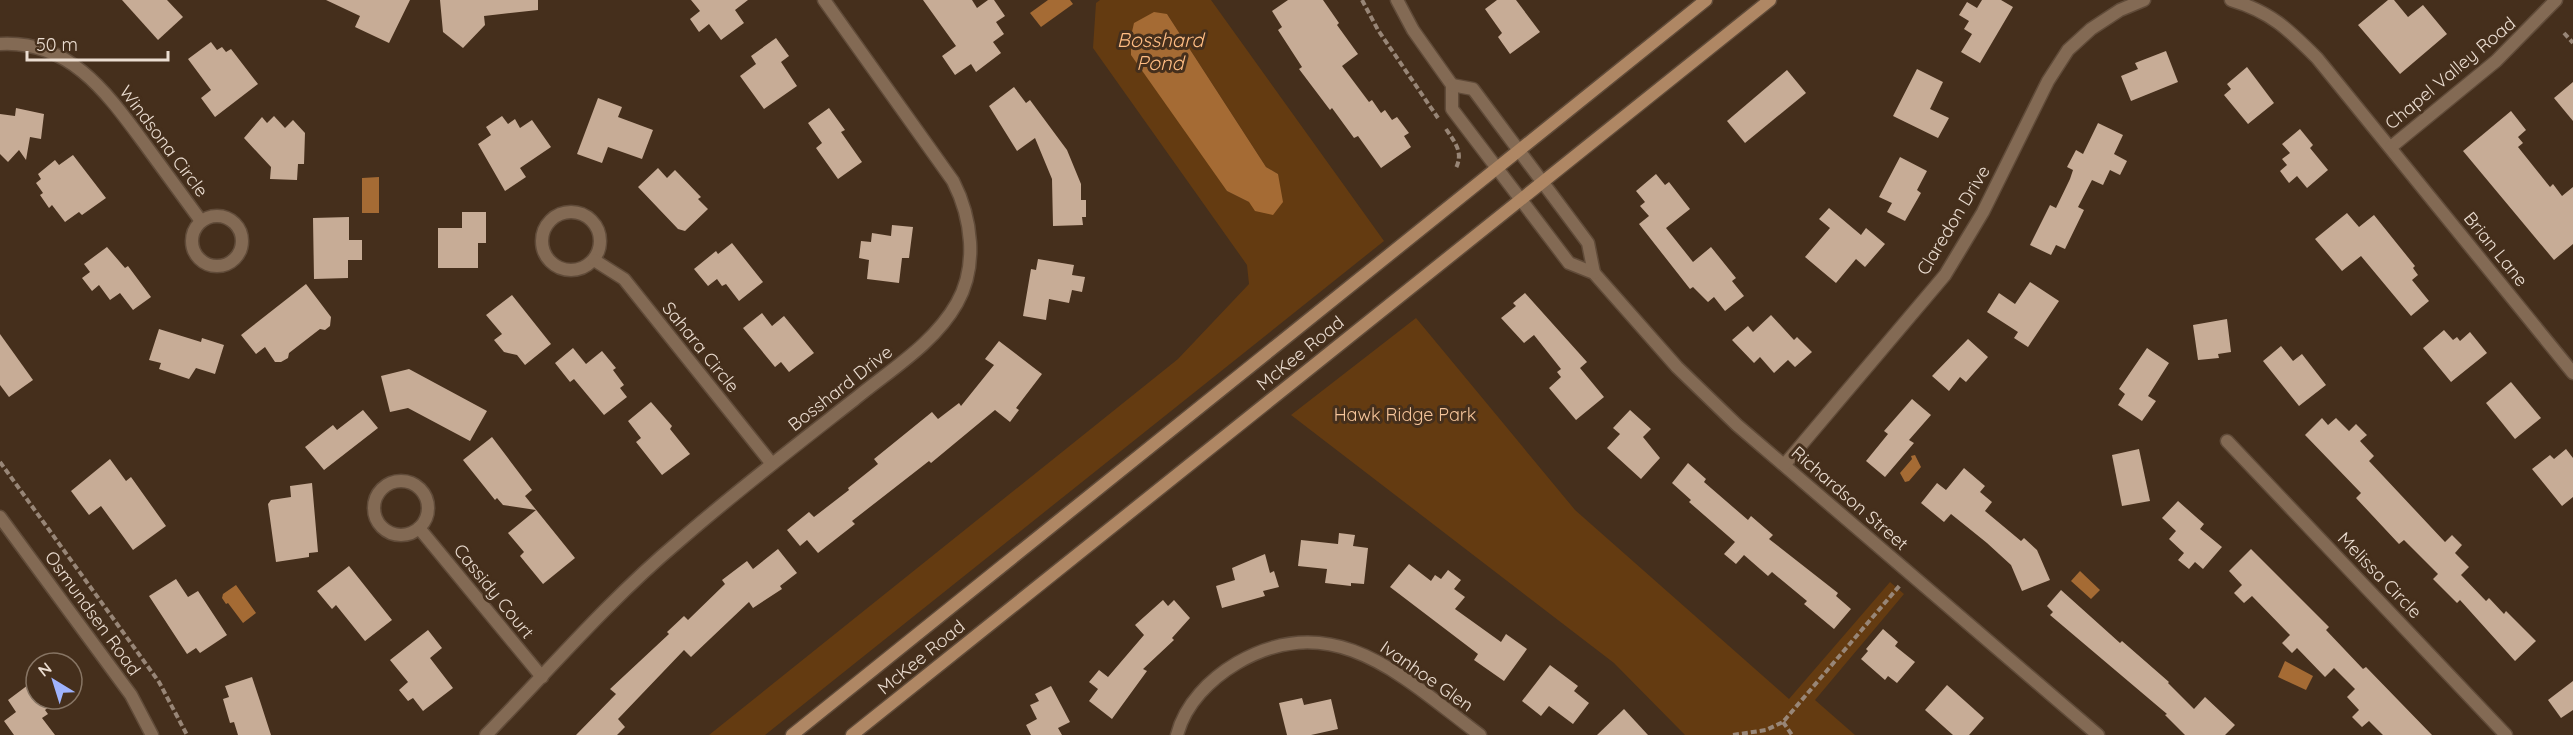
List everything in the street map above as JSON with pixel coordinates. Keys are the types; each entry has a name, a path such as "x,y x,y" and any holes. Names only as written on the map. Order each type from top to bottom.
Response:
{"main road":[{"name":"McKee Road","path":"792,735 1706,0"},
{"name":"McKee Road","path":"852,735 1770,0"}],"street":[{"name":"Bosshard Drive","path":"486,735 651,566 772,464 927,341 957,303 968,268 970,246 967,217 953,181 824,0"},
{"path":"1397,0 1413,30 1452,85 1473,89 1544,182 1588,243 1594,273"},
{"name":"Claredon Drive","path":"1785,464 1945,275 1983,212 2048,81 2067,50 2091,29 2120,10 2144,0"},
{"path":"2231,0 2258,8 2287,28 2316,58 2391,147"},
{"name":"Chapel Valley Road","path":"2391,147 2496,61 2556,0"},
{"name":"Windsona Circle","path":"0,44 30,46 56,53 90,76 112,99 201,221"},
{"name":"Richardson Street","path":"1452,85 1452,109 1569,263 1594,273 1677,367 1737,425 2098,735"},
{"name":"Brian Lane","path":"2391,147 2573,373"},
{"path":"567,211 587,216 599,231 601,241 594,260 586,266 568,271 551,263 545,256 541,237 549,220 567,211"},
{"name":"Windsona Circle","path":"217,215 233,221 242,235 243,243 235,259 220,266 204,263 198,258 191,243 195,227 201,221 217,215"},
{"name":"Sahara Circle","path":"594,260 624,279 772,464"},
{"name":"Melissa Circle","path":"2228,441 2506,735"},
{"path":"402,481 419,487 428,503 425,521 419,528 412,533 395,534 380,525 376,518 375,501 385,486 402,481"},
{"name":"Osmundsen Road","path":"0,517 131,694 152,735"},
{"name":"Cassidy Court","path":"419,528 542,677"},
{"name":"Ivanhoe Glen","path":"1177,735 1189,708 1204,687 1225,670 1249,656 1270,649 1311,643 1348,648 1366,654 1390,667 1480,735"}],"path":[{"path":"1362,0 1378,30 1459,149 1461,159 1455,170"},
{"path":"2564,33 2573,43"},
{"path":"0,462 159,682 187,735"},
{"path":"1733,735 1766,730 1783,722 1910,574"},
{"path":"1783,722 1792,735"}],"green space":[{"path":"1100,0 1211,0 1384,241 765,735 709,735 1178,359 1249,284 1247,265 1093,48 1096,3","holes":["1167,14 1266,167 1278,174 1249,202 1227,191"]},
{"name":"Hawk Ridge Park","path":"1416,318 1575,510 1789,699 1890,582 1904,594 1815,700 1855,735 1685,735 1614,663 1291,415"}],"water":[{"path":"1048,0 1070,0 1073,4 1041,27 1030,13"},
{"name":"Bosshard Pond","path":"1154,12 1167,14 1266,167 1278,174 1283,202 1273,215 1255,211 1249,202 1227,191 1131,55 1134,23"},
{"path":"379,177 379,213 362,213 362,178"},
{"path":"1915,455 1921,467 1909,481 1905,482 1900,473 1912,459 1911,456"},
{"path":"2080,571 2100,590 2091,599 2071,581"},
{"path":"236,585 256,613 243,623 222,598 223,594"},
{"path":"2285,661 2313,676 2306,690 2278,677"}],"building":[{"path":"122,0 167,0 183,17 158,40"},
{"path":"326,0 410,0 389,43 355,27 360,16"},
{"path":"440,0 538,0 538,10 484,16 485,25 463,48 443,32"},
{"path":"691,0 748,0 735,10 744,23 721,40 709,24 699,32 690,19 700,11"},
{"path":"923,0 972,0 977,8 988,0 994,0 1005,16 996,22 1004,34 993,42 1001,53 976,72 971,64 955,75 942,56 956,46"},
{"path":"1288,0 1323,0 1339,23 1337,25 1358,54 1342,66 1369,102 1372,100 1381,113 1385,110 1392,120 1397,117 1409,133 1404,136 1411,147 1381,168 1358,136 1354,138 1299,69 1302,67 1278,30 1282,27 1272,11"},
{"path":"1497,0 1516,0 1540,32 1510,54 1498,37 1502,33 1485,9"},
{"path":"1982,0 2001,0 2013,7 1980,63 1961,52 1972,34 1964,29 1969,21 1959,15 1967,2 1977,8"},
{"path":"2388,0 2394,0 2408,17 2423,5 2447,34 2400,74 2358,25"},
{"path":"776,38 789,56 781,62 797,86 764,109 740,76 756,64 751,56"},
{"path":"211,42 217,50 222,47 226,52 231,49 258,84 215,117 201,98 211,90 188,59"},
{"path":"2166,51 2178,82 2131,101 2121,76 2138,69 2135,63"},
{"path":"2247,67 2274,103 2248,124 2224,95 2231,89 2227,84"},
{"path":"1917,69 1943,82 1930,109 1949,118 1938,138 1893,116"},
{"path":"1787,70 1806,93 1745,143 1727,121"},
{"path":"2573,82 2573,121 2554,98"},
{"path":"1014,87 1026,103 1030,100 1067,150 1081,184 1081,200 1086,200 1086,217 1082,217 1083,225 1053,226 1052,179 1035,138 1017,151 989,106"},
{"path":"598,98 622,107 618,117 653,130 642,159 608,147 602,163 577,154"},
{"path":"16,108 44,114 41,139 30,137 26,160 19,150 8,162 0,154 0,114 15,116"},
{"path":"829,108 845,130 841,132 862,162 838,179 816,148 822,143 808,123"},
{"path":"2511,111 2526,130 2518,137 2523,143 2518,147 2550,187 2553,184 2562,196 2573,187 2573,244 2554,260 2463,151"},
{"path":"274,116 285,128 293,120 305,133 304,164 298,164 297,180 270,179 271,167 244,138 262,117 267,123"},
{"path":"502,116 508,124 515,119 520,128 532,120 551,147 520,168 526,177 505,191 478,144 491,135 486,127"},
{"path":"2098,123 2123,135 2114,154 2127,161 2120,175 2110,170 2103,185 2092,180 2078,207 2084,210 2065,249 2056,245 2051,255 2030,245 2050,205 2056,208 2070,179 2073,170 2067,167 2076,150 2083,154"},
{"path":"2300,129 2313,145 2310,148 2328,170 2307,188 2297,176 2289,183 2280,171 2287,165 2282,159 2290,153 2282,144"},
{"path":"73,155 106,198 82,215 79,212 65,222 52,205 49,208 40,195 43,193 36,183 41,179 38,174 55,160 59,165"},
{"path":"1900,157 1927,171 1917,190 1921,193 1905,221 1887,212 1892,203 1879,197"},
{"path":"658,168 667,178 675,170 701,197 698,199 708,209 685,231 678,229 638,187"},
{"path":"1656,174 1665,185 1669,182 1690,209 1666,228 1693,262 1711,247 1736,278 1732,281 1744,296 1725,311 1714,297 1708,302 1693,287 1690,289 1639,224 1649,216 1640,206 1645,202 1636,191"},
{"path":"1829,208 1861,235 1866,228 1885,244 1865,267 1856,259 1836,283 1805,257 1830,228 1819,219"},
{"path":"462,212 486,212 486,243 478,243 478,268 438,268 438,228 462,228"},
{"path":"2347,213 2359,227 2374,215 2415,266 2413,268 2418,275 2412,280 2429,301 2411,316 2361,256 2342,271 2315,239"},
{"path":"349,217 349,240 362,240 362,260 348,260 348,278 314,279 313,218"},
{"path":"892,225 913,227 909,258 902,258 899,283 867,279 869,260 859,258 861,241 871,242 872,233 891,236"},
{"path":"732,243 763,282 739,301 726,284 722,286 717,279 708,286 694,269 716,251 718,254"},
{"path":"107,247 125,268 128,266 151,297 133,310 120,293 110,300 99,285 92,291 82,278 90,272 84,264"},
{"path":"1038,259 1074,265 1072,275 1085,277 1082,292 1072,290 1069,303 1049,299 1046,320 1023,316 1031,269 1036,270"},
{"path":"2030,282 2059,301 2028,347 2014,338 2018,332 1987,312 1999,293 2015,304"},
{"path":"306,284 331,317 330,326 325,330 320,329 281,362 275,362 265,347 256,354 241,335"},
{"path":"1525,293 1587,362 1580,368 1604,397 1576,420 1549,388 1561,377 1557,372 1561,369 1534,335 1524,343 1501,318 1516,306 1513,303"},
{"path":"512,295 551,344 525,365 517,355 504,352 494,340 502,334 486,315"},
{"path":"762,313 772,326 784,316 814,353 789,372 781,362 775,367 743,328"},
{"path":"1771,315 1794,340 1797,337 1812,352 1795,367 1788,360 1774,373 1760,357 1754,363 1732,340 1748,326 1753,332"},
{"path":"2227,319 2231,352 2218,354 2219,358 2198,360 2193,325"},
{"path":"159,329 201,342 202,338 224,345 215,374 196,368 189,379 159,369 161,363 149,360"},
{"path":"2444,330 2453,340 2457,337 2460,341 2470,332 2487,353 2451,382 2423,348"},
{"path":"0,334 33,380 9,397 0,385"},
{"path":"1968,339 1988,357 1966,382 1960,377 1949,391 1932,376"},
{"path":"999,341 1042,374 1016,408 1019,410 1010,422 995,410 931,463 929,461 852,521 855,524 818,553 807,540 800,546 787,530 809,512 814,517 849,490 848,488 878,464 874,459 932,412 938,419 959,403 961,406 994,365 985,359"},
{"path":"2281,346 2293,361 2302,354 2326,385 2299,406 2263,361"},
{"path":"573,348 586,364 602,351 616,368 613,370 624,385 620,388 627,397 604,415 574,379 570,382 555,363"},
{"path":"2147,348 2169,363 2148,396 2156,401 2142,421 2118,405 2125,394 2119,389"},
{"path":"409,369 487,411 470,441 408,408 390,412 381,376"},
{"path":"2511,382 2541,418 2515,439 2486,403"},
{"path":"1912,399 1931,415 1909,440 1914,443 1885,477 1866,461 1888,434 1884,431"},
{"path":"651,402 672,426 670,429 690,454 662,475 636,442 641,438 628,421"},
{"path":"363,410 378,428 324,470 305,447 333,425 337,430"},
{"path":"1630,410 1651,429 1643,437 1660,458 1641,479 1607,448 1620,434 1613,428"},
{"path":"2322,418 2328,425 2336,418 2349,431 2356,424 2367,435 2360,441 2374,456 2369,461 2445,542 2452,535 2462,545 2455,553 2469,567 2461,575 2486,601 2489,598 2504,614 2506,611 2536,641 2515,661 2460,600 2457,603 2433,579 2438,574 2404,540 2399,544 2356,498 2361,493 2305,435"},
{"path":"492,437 532,490 525,496 575,558 543,584 520,556 524,552 508,533 536,510 503,505 497,498 495,500 463,460"},
{"path":"2139,449 2150,501 2122,506 2112,455"},
{"path":"2566,449 2573,458 2573,497 2562,506 2532,469 2550,455 2554,459"},
{"path":"110,459 126,481 131,477 166,526 133,550 101,506 89,515 71,491"},
{"path":"1688,463 1706,479 1704,482 1748,520 1751,516 1773,535 1769,539 1838,593 1836,596 1851,609 1834,629 1804,604 1807,601 1772,572 1768,576 1744,555 1736,564 1724,554 1735,542 1689,502 1691,500 1672,483"},
{"path":"1964,468 1985,486 1980,492 1992,502 1985,511 2021,541 2024,538 2037,550 2050,580 2022,591 2011,565 1987,543 1951,514 1944,522 1921,503 1937,483 1946,490"},
{"path":"312,483 318,552 309,553 309,557 276,562 268,504 271,500 291,497 290,486"},
{"path":"2178,501 2204,524 2200,529 2222,547 2203,569 2195,562 2189,569 2178,560 2184,553 2169,539 2176,531 2162,518"},
{"path":"1339,533 1355,535 1353,546 1368,548 1364,584 1351,583 1351,586 1325,583 1327,569 1298,566 1301,540 1338,544"},
{"path":"778,549 797,573 780,586 782,589 753,608 749,602 691,657 684,650 618,719 625,727 617,735 576,735 616,694 610,689 669,634 667,632 684,616 688,620 725,584 722,580 747,561 753,569"},
{"path":"2251,549 2329,627 2326,630 2363,669 2366,667 2432,735 2383,735 2369,721 2362,727 2352,717 2359,710 2347,697 2355,689 2334,668 2325,677 2297,648 2292,653 2282,643 2290,635 2252,596 2244,603 2234,593 2242,585 2229,571"},
{"path":"1265,554 1270,573 1274,571 1279,587 1263,591 1265,596 1222,608 1216,586 1235,580 1232,568"},
{"path":"1409,564 1431,581 1435,575 1441,579 1448,570 1461,580 1454,589 1465,597 1455,609 1501,642 1506,634 1527,649 1504,681 1474,660 1478,654 1390,587"},
{"path":"349,566 392,620 365,641 336,605 332,609 317,591"},
{"path":"176,579 188,597 198,591 227,635 200,653 196,648 187,654 149,596"},
{"path":"2061,590 2120,643 2122,641 2169,682 2194,709 2205,697 2235,725 2225,735 2185,735 2165,715 2167,714 2050,615 2053,612 2047,606"},
{"path":"1163,600 1168,606 1174,600 1190,618 1172,638 1174,640 1143,669 1147,671 1112,719 1089,701 1098,689 1089,682 1099,670 1108,677 1144,635 1135,625"},
{"path":"1883,629 1898,642 1895,646 1915,662 1897,683 1888,676 1885,680 1861,659 1868,651 1866,649"},
{"path":"428,630 442,648 430,658 453,688 423,711 413,698 408,701 399,690 408,682 390,660"},
{"path":"1550,665 1578,686 1574,691 1589,703 1573,724 1549,706 1541,716 1522,701"},
{"path":"252,677 271,735 238,735 234,722 230,723 223,699 229,697 225,686"},
{"path":"2573,681 2573,710 2561,718 2548,700"},
{"path":"1947,685 1984,718 1969,735 1953,735 1925,710"},
{"path":"1051,686 1070,722 1058,728 1062,735 1031,735 1026,725 1037,719 1030,705 1039,701 1035,694"},
{"path":"24,688 24,711 46,711 48,714 42,718 55,735 14,735 4,721 16,712 8,700"},
{"path":"1302,698 1304,705 1331,699 1338,729 1311,735 1287,735 1279,703"},
{"path":"1624,709 1648,735 1597,735"}]}
